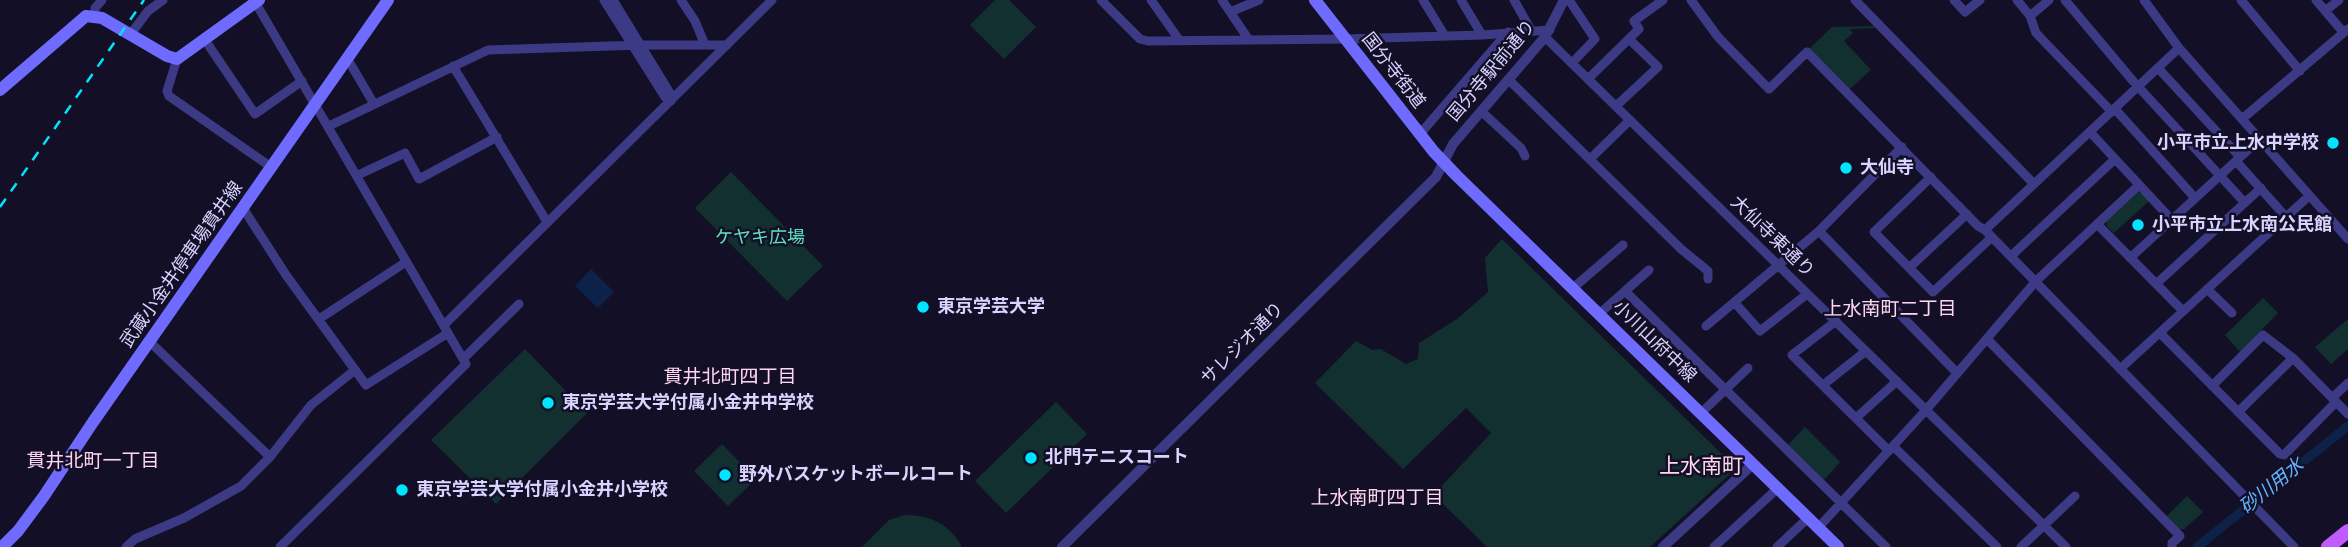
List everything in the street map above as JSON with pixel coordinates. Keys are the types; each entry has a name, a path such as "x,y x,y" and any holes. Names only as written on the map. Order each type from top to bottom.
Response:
{"main road":[{"name":"武蔵小金井停車場貫井線","path":"2,547 28,519 388,0"},
{"name":"国分寺街道","path":"1315,0 1445,163"},
{"path":"0,90 98,5 130,35 177,59 256,1"},
{"name":"小川山府中線","path":"1445,163 1838,547"},
{"path":"2328,547 2348,531"}],"street":[{"path":"130,35 148,11 163,0"},
{"path":"604,0 670,93 671,101"},
{"path":"613,0 636,45"},
{"path":"681,0 695,21 705,45"},
{"path":"243,208 286,275 366,385 446,329 547,222 772,0"},
{"path":"1101,0 1140,39 1346,39 1482,35 1531,30 1547,34"},
{"path":"1152,0 1180,41"},
{"path":"1222,0 1249,40"},
{"path":"1230,12 1259,0"},
{"path":"1423,0 1445,36"},
{"path":"1461,0 1482,35"},
{"path":"1514,0 1531,30"},
{"path":"1567,0 1595,40 1572,63"},
{"name":"国分寺駅前通り","path":"1445,163 1453,144 1547,34 1567,0"},
{"path":"1588,79 1639,29 1634,21 1663,0"},
{"path":"1691,0 1718,37 1769,89 1807,51 2036,281 2294,547"},
{"path":"1855,0 2034,184"},
{"path":"1954,0 1965,12 1980,0"},
{"path":"2017,0 2030,16 2036,33 2196,198"},
{"path":"2030,16 2049,0"},
{"path":"2065,0 2138,87 2245,203"},
{"path":"2144,0 2179,48 2348,239"},
{"path":"2241,0 2300,71"},
{"path":"2242,119 2346,31 2316,0"},
{"path":"2325,11 2339,0"},
{"path":"256,1 466,364 280,547"},
{"path":"1420,134 1508,32"},
{"name":"大仙寺東通り","path":"1547,34 1588,79 2066,547"},
{"path":"1616,106 1658,67 1629,39"},
{"path":"205,40 255,114 302,81"},
{"path":"329,126 488,50 727,45"},
{"path":"1931,177 1874,232 1933,292 2034,184 2179,48"},
{"path":"347,58 374,104"},
{"path":"177,59 168,86 169,96 271,167"},
{"path":"453,66 547,222"},
{"path":"2158,68 2286,217"},
{"path":"1509,80 1681,249 1708,271 1708,279"},
{"path":"1481,111 1521,148 1525,156"},
{"path":"1591,159 1630,120"},
{"path":"2090,132 2172,220"},
{"path":"358,175 405,153 419,179 497,137"},
{"path":"2130,258 2260,139"},
{"path":"1706,326 1819,232 1902,146"},
{"path":"2011,256 2115,159"},
{"name":"サレジオ通り","path":"1062,547 1436,177 1445,163"},
{"path":"1818,528 1926,410 2036,281 2139,186"},
{"path":"2156,284 2261,188"},
{"path":"2120,369 2309,196"},
{"path":"1909,268 1967,214"},
{"path":"2097,224 2183,312"},
{"path":"1819,232 1957,373"},
{"path":"1573,288 1623,245"},
{"path":"319,319 407,262"},
{"path":"1599,314 1649,270"},
{"path":"2207,289 2232,313"},
{"path":"1625,291 1886,547"},
{"path":"1735,303 1760,331 1807,294"},
{"path":"464,358 519,304"},
{"path":"1836,321 1792,355 1856,418 1997,547"},
{"path":"2160,333 2280,454 2284,455 2348,383"},
{"path":"2212,386 2263,335 2293,358 2348,414"},
{"path":"1987,339 2183,532 2172,543 2172,547"},
{"path":"149,342 270,457"},
{"path":"1823,385 1866,351"},
{"path":"2238,412 2293,358"},
{"path":"1701,413 1748,368"},
{"path":"126,547 135,539 184,518 241,486 270,457 312,405 355,370"},
{"path":"1856,418 1897,381"},
{"path":"1663,547 1754,464"},
{"path":"1714,547 1778,488"},
{"path":"2021,547 2075,496"},
{"path":"1777,547 1808,518"}],"green space":[{"path":"995,0 1009,0 1036,27 1004,59 970,25"},
{"path":"1832,27 1876,28 1850,29 1853,33 1844,41 1871,70 1849,89 1809,49"},
{"name":"ケヤキ広場","path":"731,172 823,266 787,301 695,208"},
{"path":"2138,192 2149,201 2114,233 2106,221"},
{"path":"1502,239 1730,462 1730,474 1650,547 1487,547 1437,498 1439,489 1491,433 1466,408 1403,469 1315,383 1356,341 1372,350 1381,349 1406,364 1418,359 1419,343 1457,319 1488,292 1485,258"},
{"path":"2263,298 2278,313 2240,352 2225,335"},
{"path":"2348,319 2348,349 2331,364 2315,347"},
{"path":"525,349 587,413 496,504 431,440"},
{"name":"北門テニスコート","path":"1056,402 1087,434 1006,513 975,481"},
{"path":"1805,427 1840,462 1824,480 1788,445"},
{"name":"野外バスケットボールコート","path":"722,444 756,479 728,506 694,471"},
{"path":"2187,496 2203,512 2184,529 2179,529 2166,517"},
{"path":"905,515 938,522 952,532 962,547 862,547 889,520"}],"water":[{"path":"591,269 614,292 598,308 575,286"}],"waterway":[{"name":"砂川用水","path":"2197,547 2348,426"}],"railway":[{"path":"0,207 144,0"}],"place":[{"name":"小平市立上水中学校","path":"2333,143"},
{"name":"大仙寺","path":"1846,168"},
{"name":"小平市立上水南公民館","path":"2138,225"},
{"name":"東京学芸大学","path":"923,307"},
{"name":"東京学芸大学付属小金井中学校","path":"548,403"},
{"name":"北門テニスコート","path":"1031,458"},
{"name":"野外バスケットボールコート","path":"725,475"},
{"name":"東京学芸大学付属小金井小学校","path":"402,490"}],"district":[{"name":"上水南町二丁目","path":"1890,310"},
{"name":"貫井北町四丁目","path":"730,378"},
{"name":"貫井北町一丁目","path":"93,462"},
{"name":"上水南町","path":"1701,467"},
{"name":"上水南町四丁目","path":"1377,499"}]}
